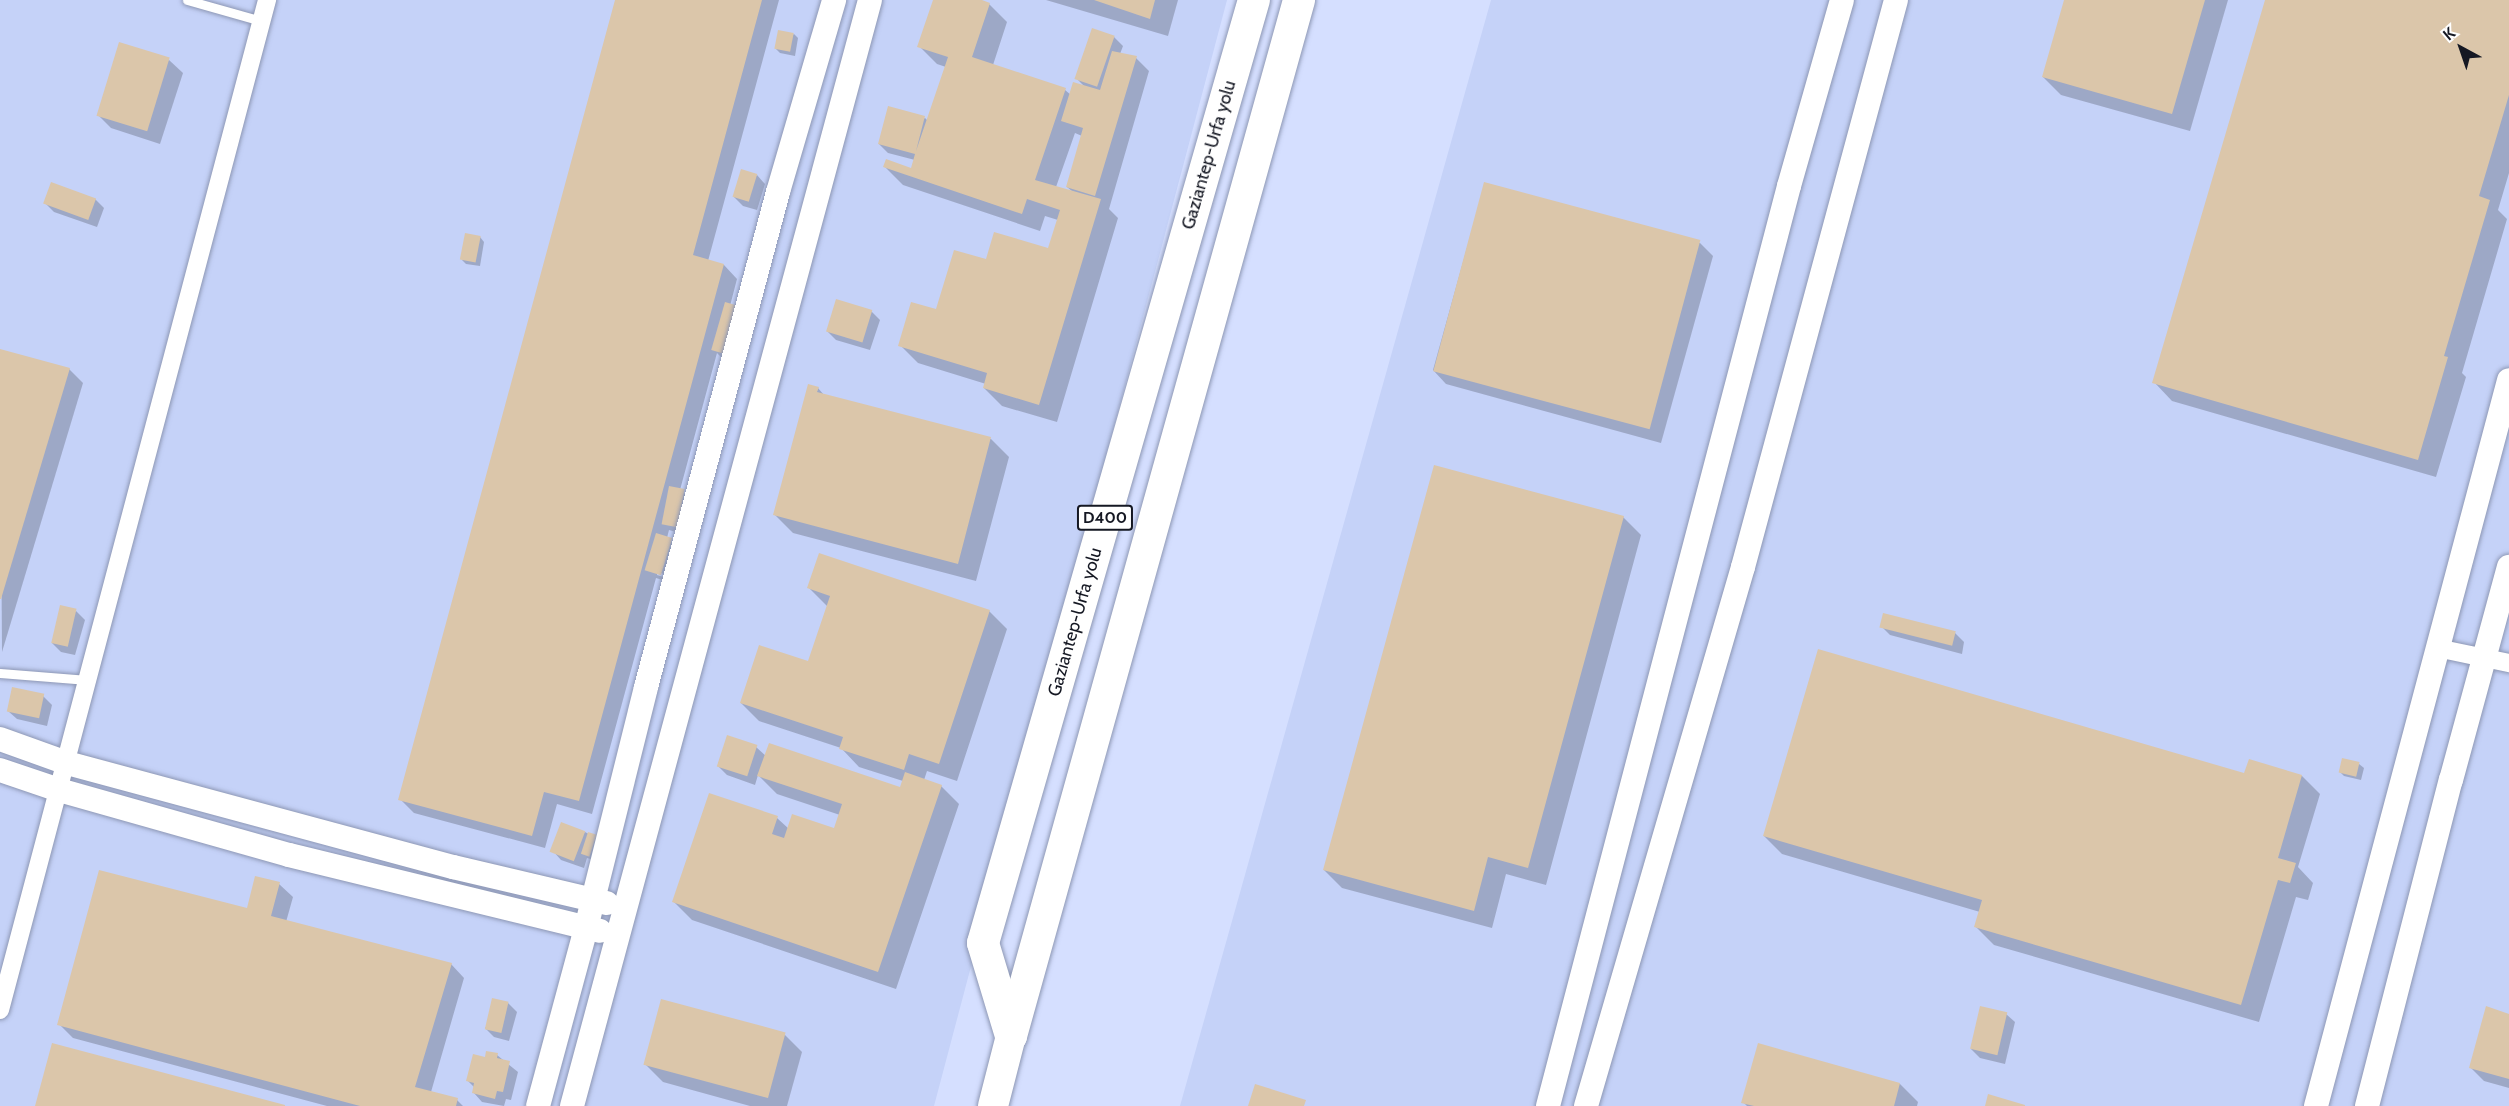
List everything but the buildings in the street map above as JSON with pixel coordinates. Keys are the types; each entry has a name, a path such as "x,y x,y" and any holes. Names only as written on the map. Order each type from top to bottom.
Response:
{"highway":[{"name":"Gaziantep-Urfa yolu","path":"1011,1036 983,943 1254,0"},
{"name":"D400","path":"1011,1036 1299,0"}],"main road":[{"name":"D400","path":"993,1106 1011,1036"}],"street":[{"path":"0,1010 267,0"},
{"path":"538,1106 586,928 645,687 775,204 834,0"},
{"path":"572,1106 624,906 870,0"},
{"path":"1257,149 1315,0"},
{"path":"1548,1106 1789,186 1842,0"},
{"path":"1586,1106 1743,567 1896,0"},
{"path":"2316,1106 2509,380"},
{"path":"2367,1106 2509,567"},
{"path":"2438,648 2509,663"},
{"path":"0,739 67,763 453,867 624,906"},
{"path":"0,770 59,790 289,855 618,935"}],"lane":[{"path":"187,0 261,21"},
{"path":"0,673 88,680"}],"shaded area":[{"path":"0,0 1227,0 934,1106 0,1106"},
{"path":"1491,0 2509,0 2509,1106 1180,1106"}]}
